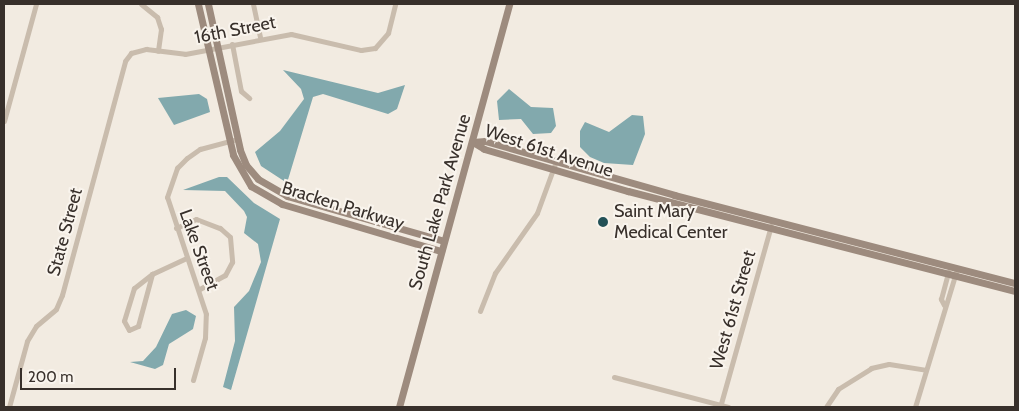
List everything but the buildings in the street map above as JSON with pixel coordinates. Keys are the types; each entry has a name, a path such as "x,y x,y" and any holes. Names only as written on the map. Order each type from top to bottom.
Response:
{"main road":[{"name":"Bracken Parkway","path":"198,4 229,141 242,174 268,198 441,251"},
{"name":"Bracken Parkway","path":"208,4 238,139 246,165 273,191 444,241"},
{"name":"South Lake Park Avenue","path":"398,407 473,142 509,4"},
{"name":"West 61st Avenue","path":"473,142 485,141 772,221 1015,283"},
{"name":"West 61st Avenue","path":"473,142 553,170 770,230 951,277 1015,291"}],"street":[{"path":"4,121 36,4"},
{"path":"142,4 157,17 161,29 158,51"},
{"path":"253,4 260,38"},
{"name":"16th Street","path":"131,54 146,49 181,54 260,38 291,34 361,50 375,48 385,38 395,4"},
{"path":"232,44 241,91 249,98"},
{"name":"State Street","path":"9,407 27,341 36,326 56,309 62,295 125,61 131,54"},
{"name":"Lake Street","path":"193,380 205,338 206,314 200,289 176,228 167,197 177,168 200,149 238,139"},
{"path":"480,312 495,273 537,213 556,161"},
{"path":"361,227 363,218"},
{"path":"176,228 196,219 220,228 230,237 232,262 225,276 200,289"},
{"name":"West 61st Street","path":"720,406 772,221"},
{"path":"152,274 138,326 129,330 124,321 134,288 143,277 187,258"},
{"path":"915,407 944,305 949,301 953,268"},
{"path":"826,407 838,389 871,368 889,364 924,370"},
{"path":"614,377 728,407"}],"water":[{"path":"283,70 378,93 405,85 397,109 388,114 323,94 313,97 287,183 261,166 255,152 280,131 304,99 301,89"},
{"path":"509,89 531,107 553,108 556,126 551,133 533,134 521,119 499,120 497,101"},
{"path":"199,94 207,99 210,112 174,125 158,98"},
{"path":"632,115 643,116 645,134 633,165 604,163 590,157 580,147 580,131 585,122 609,132"},
{"path":"219,177 227,177 254,203 280,219 231,390 223,387 235,341 234,307 249,291 261,262 258,244 244,233 247,217 244,211 225,191 183,190"},
{"path":"186,310 196,316 193,329 169,344 163,365 155,369 130,362 143,361 156,347 172,314"}],"place":[{"name":"Saint Mary Medical Center","path":"603,222"}]}
